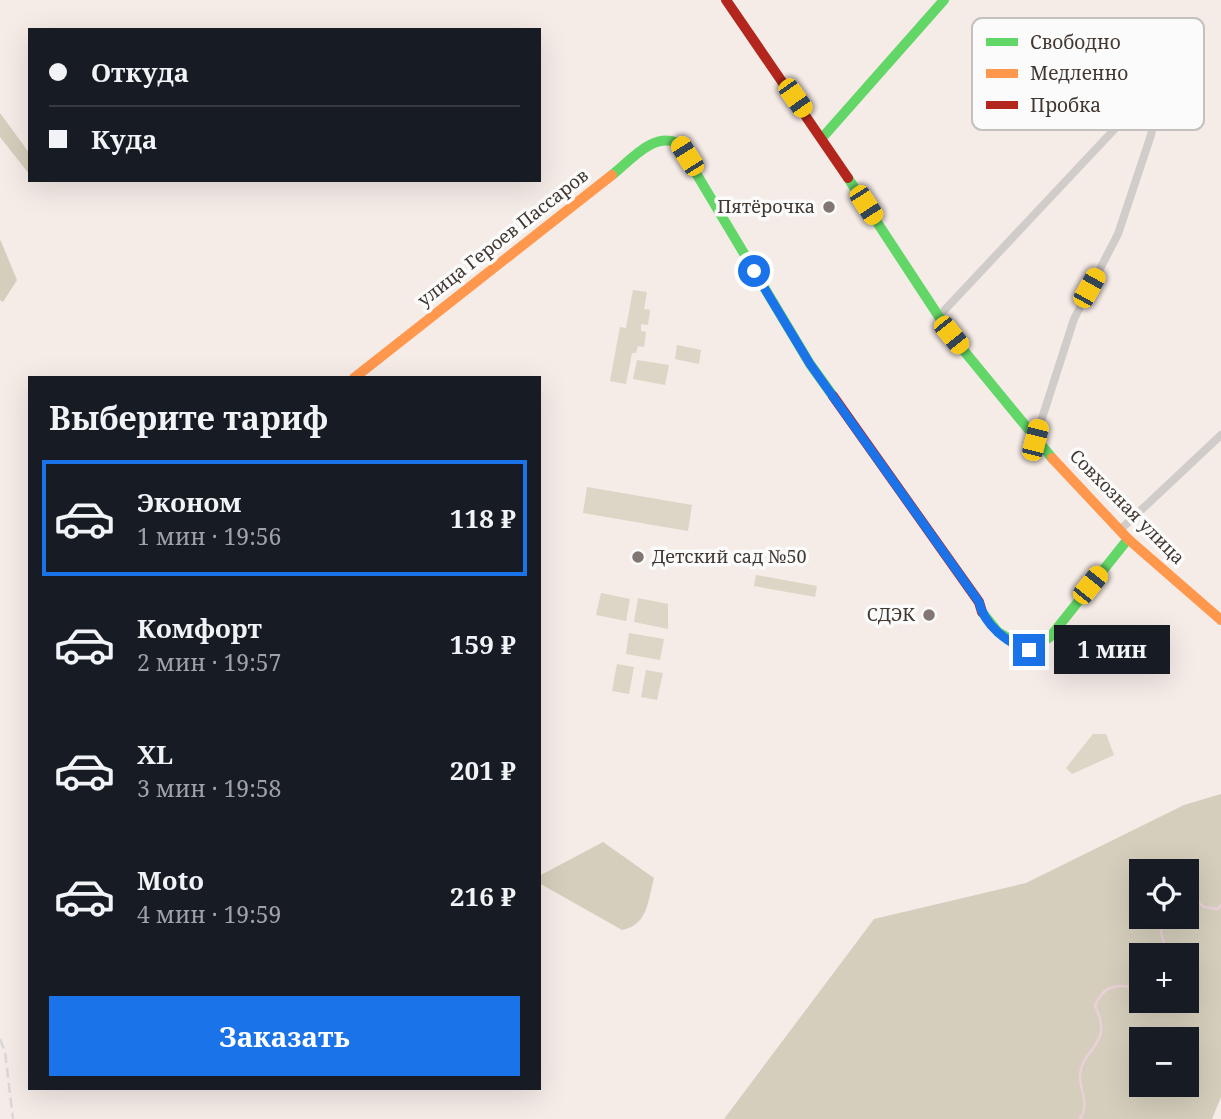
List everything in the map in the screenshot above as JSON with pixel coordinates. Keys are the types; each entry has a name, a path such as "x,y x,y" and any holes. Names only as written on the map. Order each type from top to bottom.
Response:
{"street":[{"name":"Совхозная улица","path":"726,0 822,138 939,316 1035,440 1128,539 1221,620"},
{"path":"822,138 941,1"},
{"path":"939,316 1114,130"},
{"path":"1035,440 1074,319 1118,234 1151,130"},
{"name":"улица Героев Пассаров","path":"357,376 657,140 667,138 678,143 810,364 979,602 981,613 1012,645 1029,650 1050,637 1128,539"},
{"path":"1120,530 1221,435"}],"shaded area":[{"path":"0,113 28,151 28,172 0,137"},
{"path":"0,239 17,280 3,302 0,300"},
{"path":"633,290 647,292 644,309 650,310 648,325 641,324 641,331 646,332 644,347 638,346 636,353 632,353 626,384 610,381 620,327 626,328"},
{"path":"677,345 701,350 699,364 675,359"},
{"path":"637,360 669,365 665,385 633,379"},
{"path":"587,487 692,505 688,531 583,513"},
{"path":"756,575 817,586 815,597 754,586"},
{"path":"601,593 630,599 626,621 596,615"},
{"path":"638,598 668,604 668,629 634,622"},
{"path":"629,633 664,639 660,660 626,654"},
{"path":"617,664 634,667 629,694 612,691"},
{"path":"646,670 663,673 657,700 641,697"},
{"path":"1093,734 1106,734 1114,755 1072,774 1066,768"},
{"path":"1221,794 1221,1097 1212,1119 724,1119 874,919 1026,883 1184,805"},
{"path":"603,842 654,878 642,917 631,927 622,930 541,884 541,875"}],"waterway":[{"path":"1199,903 1204,907 1218,909 1221,905"},
{"path":"1162,929 1164,943"},
{"path":"1080,1119 1084,1108 1080,1082 1082,1067 1099,1038 1101,1029 1095,1006 1108,989 1129,987"}],"railway":[{"path":"0,1039 5,1052 13,1119"}],"traffic: fast":[{"path":"822,138 944,0"},
{"path":"612,175 651,144 660,141 678,143 810,364 833,396"},
{"path":"848,178 951,335 1052,458"},
{"path":"982,612 998,632 1029,650 1050,637 1128,539"}],"traffic: slow":[{"path":"357,376 612,175"},
{"path":"1052,458 1128,539 1221,620"}],"traffic: jam":[{"path":"726,0 848,178"},
{"path":"833,396 979,602 982,612"}],"place":[{"name":"Пятёрочка","path":"829,207"},
{"name":"Детский сад №50","path":"638,557"},
{"name":"СДЭК","path":"929,615"}],"route":[{"path":"754,271 810,364 979,602 981,613 1012,645 1029,650"}]}
